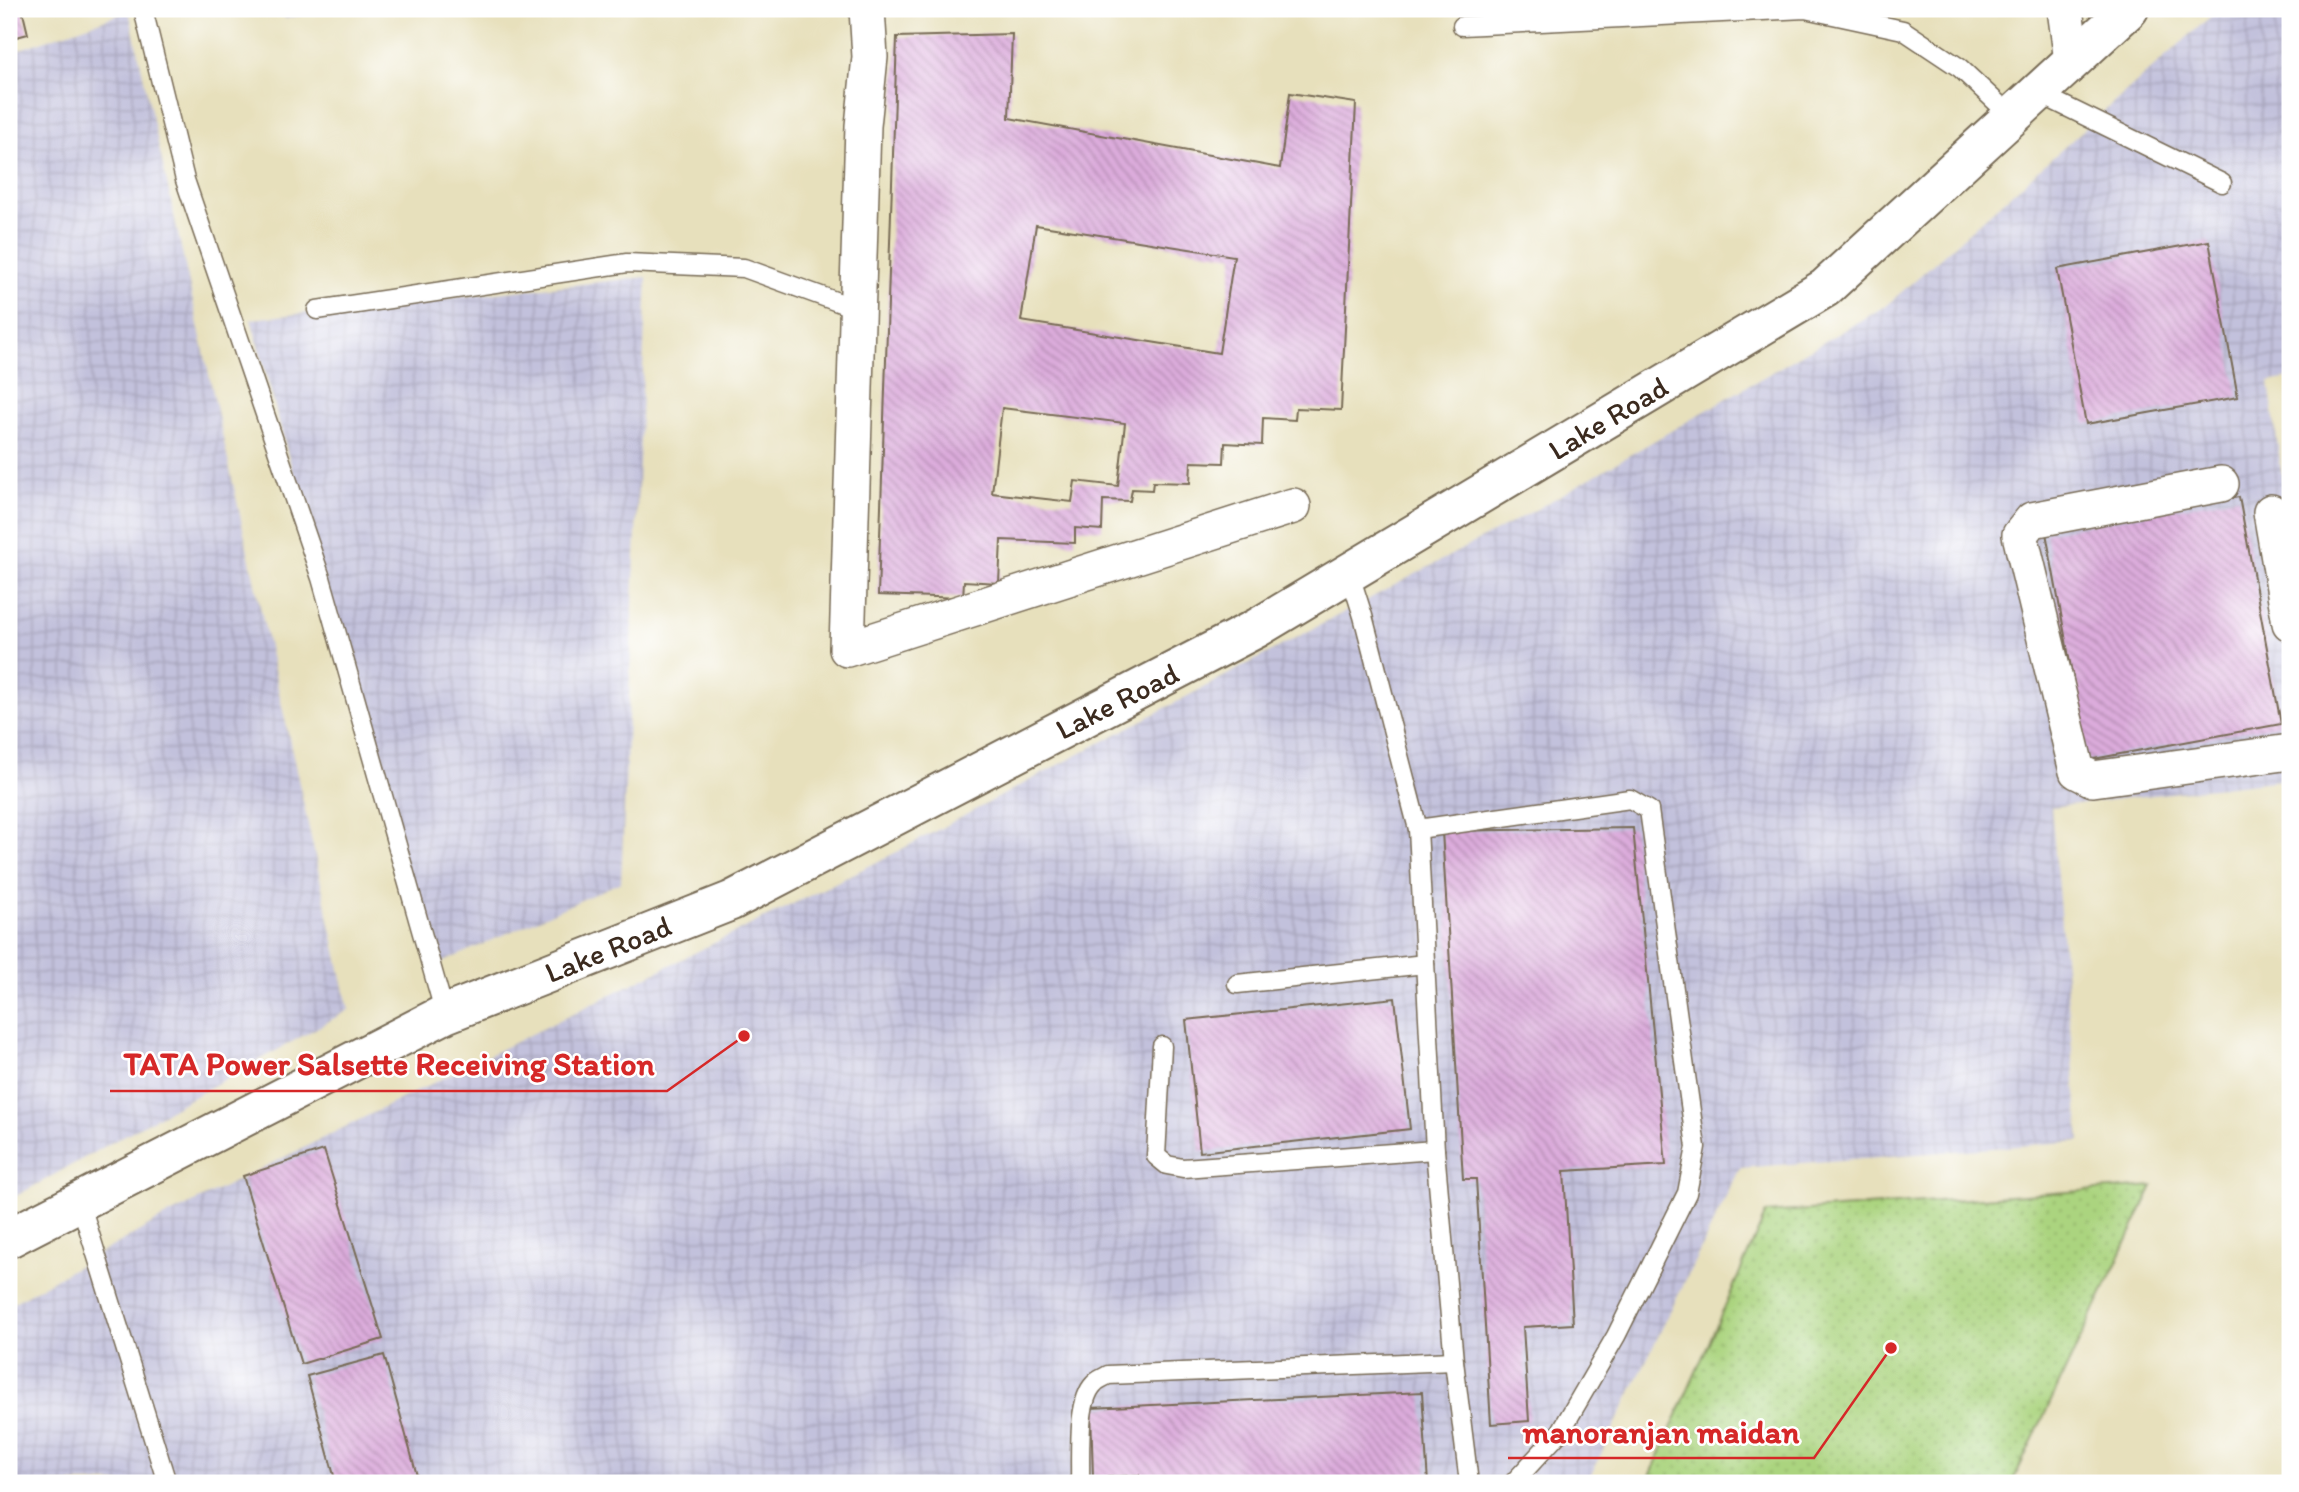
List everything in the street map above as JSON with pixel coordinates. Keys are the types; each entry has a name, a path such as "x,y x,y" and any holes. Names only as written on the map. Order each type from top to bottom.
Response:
{"street":[{"path":"867,9 870,57 863,126 846,649 1293,506"},
{"path":"2065,9 2072,61"},
{"name":"Lake Road","path":"9,1238 445,1014 730,901 1257,628 1825,288 2129,9"},
{"path":"2221,484 2032,520 2020,536 2077,771 2093,779 2290,752"},
{"path":"2271,512 2290,623"}],"lane":[{"path":"143,9 185,180 321,578 445,1014"},
{"path":"1462,26 1805,9 1903,30 1961,68 2024,104 2222,183"},
{"path":"317,310 627,263 744,268 857,309"},
{"path":"1349,572 1363,616 1418,829 1435,1150 1454,1361 1469,1483"},
{"path":"1418,829 1630,799 1649,810 1696,1147 1686,1193 1616,1336 1561,1432 1513,1483"},
{"path":"1237,984 1425,964"},
{"path":"1163,1046 1156,1156 1167,1165 1183,1168 1435,1150"},
{"path":"80,1202 167,1483"},
{"path":"1080,1483 1085,1399 1093,1384 1108,1375 1454,1361"}],"shaded area":[{"path":"282,9 326,9 285,19"},
{"path":"2219,9 2290,9 2290,378 2269,382 2290,534 2290,779 2051,807 2080,1141 1740,1168 1587,1483 9,1483 9,1305 168,1215 887,857 1537,509 1887,305"},
{"path":"129,11 349,1010 9,1200 9,53"},
{"path":"647,277 621,882 428,969 251,319"}],"green space":[{"path":"2153,1186 2012,1483 1647,1483 1766,1213"}],"building":[{"path":"9,9 22,9 28,34 9,39"},
{"path":"1480,9 1554,9 1554,13 1480,15"},
{"path":"1012,34 1009,118 1280,168 1290,93 1356,103 1341,410 1296,408 1295,420 1263,418 1262,445 1225,443 1224,463 1191,462 1190,483 1153,482 1152,490 1132,489 1130,501 1103,500 1102,530 1075,528 1075,543 1001,540 999,583 964,581 963,598 878,595 897,37","holes":["1036,225 1234,256 1219,353 1021,321","1002,408 1125,423 1118,486 1075,481 1072,502 992,493"]},
{"path":"2209,241 2238,397 2086,424 2057,269"},
{"path":"2239,497 2281,724 2088,760 2046,533"},
{"path":"1633,828 1666,1165 1564,1171 1573,1324 1523,1327 1529,1421 1491,1424 1476,1179 1463,1179 1442,831"},
{"path":"1395,998 1410,1129 1200,1152 1186,1020"},
{"path":"324,1150 383,1339 301,1364 243,1176"},
{"path":"384,1355 419,1483 336,1483 307,1376"},
{"path":"1422,1392 1428,1483 1139,1483 1139,1475 1093,1478 1091,1408"}],"place":[{"name":"TATA Power Salsette Receiving Station","path":"744,1036"},
{"name":"manoranjan maidan","path":"1891,1348"}]}
